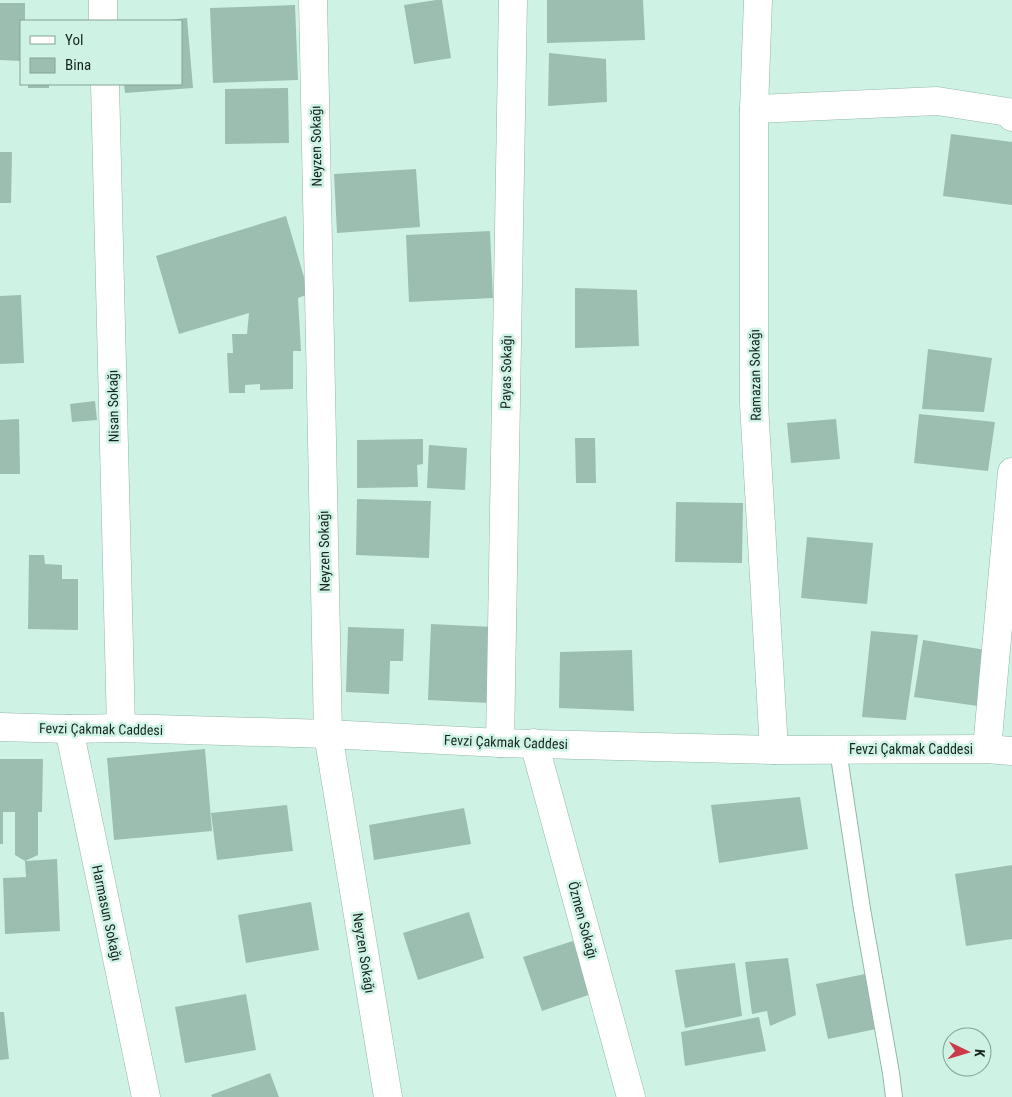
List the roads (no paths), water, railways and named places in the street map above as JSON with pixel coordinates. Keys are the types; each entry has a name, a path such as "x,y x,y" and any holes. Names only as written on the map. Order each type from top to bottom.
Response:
{"street":[{"path":"103,0 103,20"},
{"name":"Neyzen Sokağı","path":"313,0 328,734 388,1097"},
{"name":"Payas Sokağı","path":"500,743 513,0"},
{"name":"Ramazan Sokağı","path":"758,0 754,109 754,404 774,750"},
{"name":"Nisan Sokağı","path":"105,85 121,728"},
{"path":"754,109 937,101 1008,112 1012,117"},
{"path":"999,750 1012,472"},
{"name":"Fevzi Çakmak Caddesi","path":"0,727 121,728 328,734 500,743 774,750 999,750"},
{"name":"Harmasun Sokağı","path":"68,729 146,1097"},
{"name":"Özmen Sokağı","path":"534,743 631,1097"}],"lane":[{"path":"838,750 862,909 892,1073 894,1097"}]}
